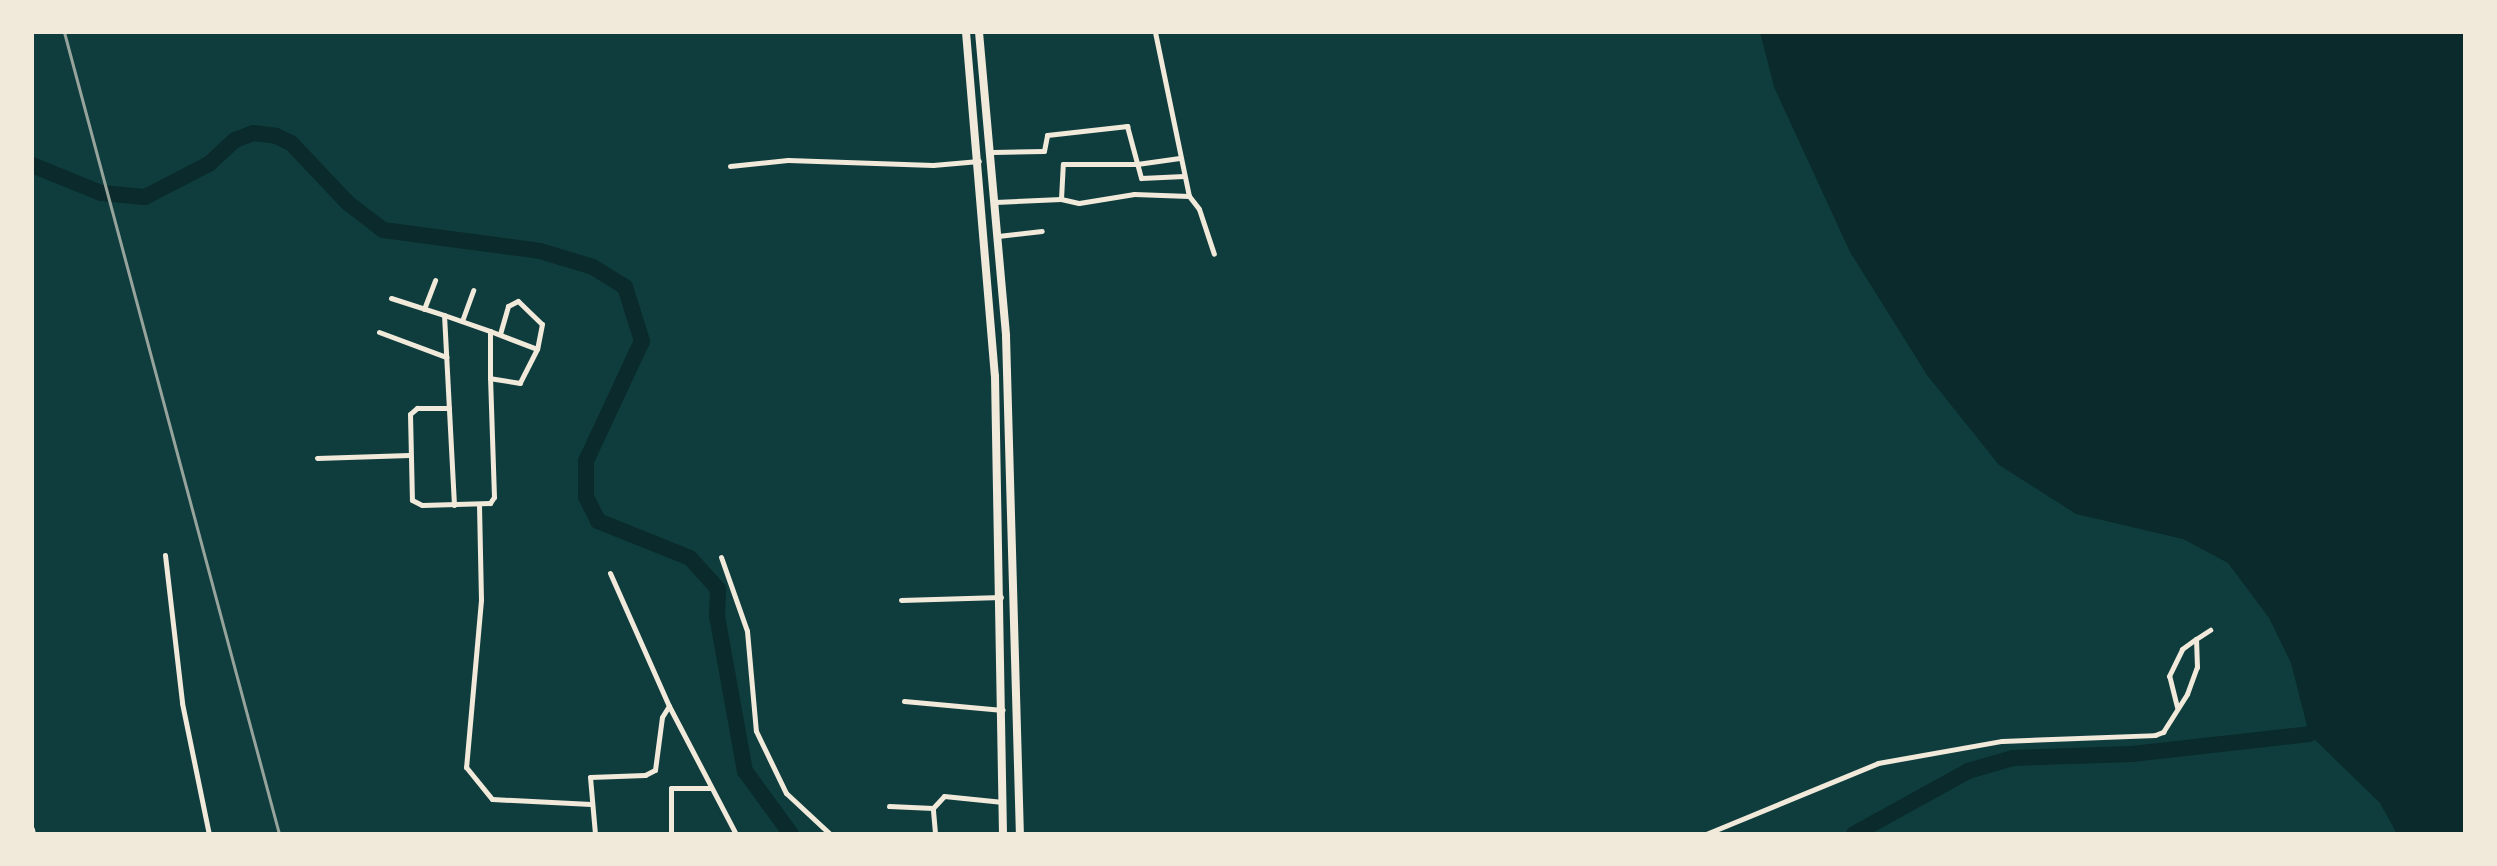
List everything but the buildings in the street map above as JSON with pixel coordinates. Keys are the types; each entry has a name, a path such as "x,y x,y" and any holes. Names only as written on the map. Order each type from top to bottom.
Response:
{"highway":[{"path":"966,32 980,161 1002,597 1003,834"},
{"path":"979,32 993,152 1015,540 1020,834"}],"street":[{"path":"1155,32 1189,196 1199,209 1214,254"},
{"path":"993,152 1042,151 1047,135 1127,126 1144,179 1184,176"},
{"path":"1061,199 1063,164 1137,164 1180,158"},
{"path":"730,166 788,160 933,165 980,161"},
{"path":"995,202 1061,199 1067,204 1113,201 1134,194 1189,196"},
{"path":"998,236 1042,231"},
{"path":"424,309 435,280"},
{"path":"462,321 473,290"},
{"path":"391,298 537,349"},
{"path":"490,378 520,383 537,349 541,321 516,300 508,306 500,334"},
{"path":"444,315 454,505"},
{"path":"449,408 411,411 409,455 413,502 479,505 494,497 490,331"},
{"path":"379,332 446,357"},
{"path":"317,458 409,455"},
{"path":"479,505 481,600 466,767 492,799 591,804"},
{"path":"165,555 182,703 209,834"},
{"path":"721,557 745,621 752,716 764,752 786,793 830,834"},
{"path":"610,573 669,706 736,834"},
{"path":"901,600 1002,597"},
{"path":"2177,707 2169,676 2182,649 2210,630"},
{"path":"1706,834 1878,763 2002,741 2155,735 2163,732 2197,667 2196,639"},
{"path":"904,701 1004,710"},
{"path":"595,834 590,777 645,775 657,767 662,717 669,706"},
{"path":"671,834 671,788 710,788"},
{"path":"935,833 933,808 944,796 1004,802"},
{"path":"889,806 933,808"}],"water":[{"path":"1760,32 2465,32 2465,834 2397,834 2380,803 2309,734 2291,663 2269,618 2228,563 2183,539 2076,514 1999,465 1927,375 1850,252 1774,87"}],"waterway":[{"path":"32,165 101,193 145,197 209,164 235,140 253,133 276,136 291,143 348,203 383,230 540,251 593,267 625,287 642,341 586,461 586,497 598,521 690,558 718,589 717,616 745,771 791,834"},
{"path":"1854,834 1968,771 2013,758 2132,754 2309,734"}],"railway":[{"path":"64,32 279,834"}]}
